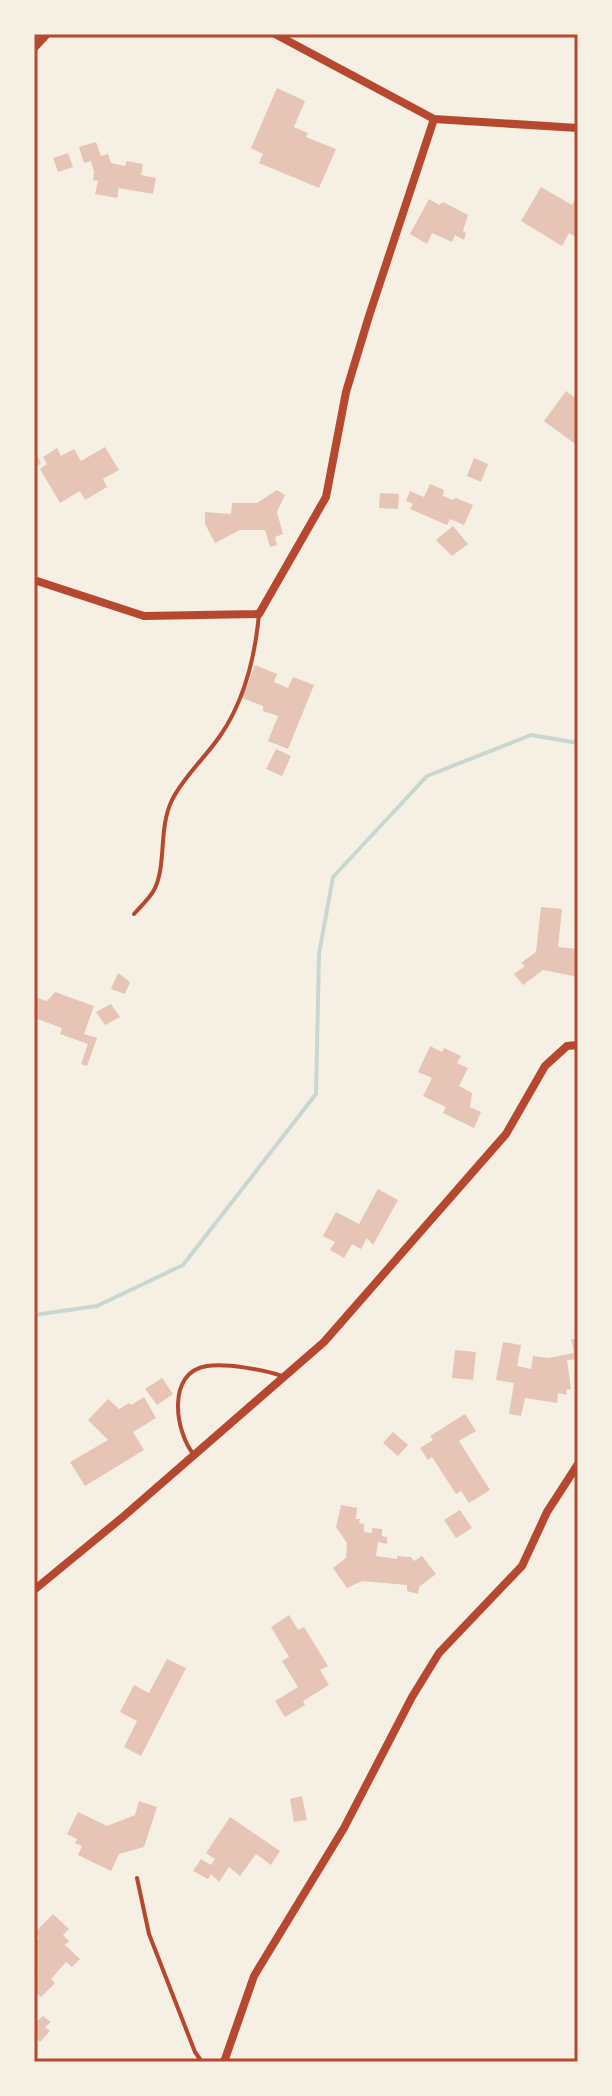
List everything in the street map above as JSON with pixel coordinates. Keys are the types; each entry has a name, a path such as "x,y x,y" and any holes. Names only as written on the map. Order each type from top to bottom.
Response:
{"street":[{"path":"34,48 47,34"},
{"path":"275,34 434,119 578,128"},
{"path":"34,580 144,616 259,614 326,497 346,392 434,119"},
{"path":"34,1590 324,1342 506,1134 545,1066 567,1046 578,1045"},
{"path":"224,2062 254,1976 344,1828 412,1697 439,1653 522,1566 547,1512 578,1464"}],"lane":[{"path":"134,914 155,888 164,822 172,800 220,736 239,700 256,643 259,614"},
{"path":"194,1455 186,1445 179,1425 177,1405 190,1374 206,1366 261,1370 285,1376"},
{"path":"137,1878 149,1934 195,2052 202,2062"}],"building":[{"path":"277,88 305,101 294,127 308,133 306,137 336,149 319,188 259,163 263,154 251,148"},
{"path":"96,142 101,156 108,154 111,163 125,166 127,161 143,164 141,175 156,178 153,194 119,188 117,198 95,194 98,181 93,180 91,161 84,163 79,147"},
{"path":"68,153 73,167 58,172 53,158"},
{"path":"541,187 572,205 576,198 578,200 578,238 569,233 562,246 521,221"},
{"path":"429,199 439,205 443,202 468,215 463,231 466,233 464,240 455,235 452,242 432,233 427,244 410,234"},
{"path":"566,391 578,400 578,446 544,421"},
{"path":"105,447 119,470 103,479 107,487 85,500 80,491 60,503 40,469 47,464 43,457 57,448 61,456 74,449 81,461"},
{"path":"34,451 41,463 34,468"},
{"path":"474,458 488,464 481,482 467,476"},
{"path":"430,484 444,490 443,496 473,505 464,525 450,519 447,525 410,509 413,504 406,501 410,491 424,497"},
{"path":"277,490 285,495 277,512 283,534 275,537 277,545 270,547 265,530 240,530 215,543 205,524 205,512 231,514 232,503 257,503"},
{"path":"380,493 399,494 398,509 379,508"},
{"path":"453,526 468,544 452,556 436,540"},
{"path":"255,665 277,674 274,682 288,688 293,677 314,685 288,749 268,741 278,716 242,698"},
{"path":"276,749 291,756 282,776 266,769"},
{"path":"541,907 562,909 558,947 578,949 578,977 543,970 523,985 514,974 525,966 521,963 536,952"},
{"path":"118,973 130,982 125,994 111,989"},
{"path":"55,992 94,1006 84,1034 97,1038 87,1066 81,1064 88,1044 60,1034 62,1028 35,1018 38,1013 34,1011 34,997 47,1001"},
{"path":"111,1004 120,1017 105,1025 96,1012"},
{"path":"430,1046 461,1056 457,1063 468,1068 459,1086 472,1093 470,1107 481,1112 474,1128 443,1113 446,1107 423,1096 432,1078 418,1072"},
{"path":"378,1189 398,1200 373,1245 367,1238 361,1249 352,1244 344,1258 330,1250 335,1242 323,1236 336,1212 359,1224"},
{"path":"576,1332 578,1359 567,1360 571,1389 566,1390 567,1395 558,1393 557,1403 525,1398 521,1416 509,1414 514,1383 496,1380 503,1342 521,1345 517,1366 531,1369 533,1356 549,1358 574,1353 571,1339 575,1339"},
{"path":"455,1350 476,1352 473,1380 452,1378"},
{"path":"162,1378 173,1394 157,1405 145,1389"},
{"path":"144,1397 156,1418 133,1432 144,1450 85,1486 70,1462 108,1440 88,1420 108,1399 119,1409"},
{"path":"465,1414 476,1431 459,1441 490,1490 469,1503 461,1491 456,1494 432,1457 428,1460 420,1448 433,1440 430,1436"},
{"path":"393,1432 408,1445 398,1456 383,1443"},
{"path":"341,1505 357,1508 356,1519 364,1524 364,1532 372,1533 372,1528 382,1529 387,1544 378,1542 376,1556 411,1557 414,1561 422,1556 436,1574 419,1587 418,1594 407,1591 407,1585 362,1581 347,1588 333,1568 346,1558 347,1543 336,1527"},
{"path":"460,1510 472,1528 456,1538 444,1520"},
{"path":"289,1615 298,1630 304,1627 328,1666 320,1670 329,1685 285,1717 275,1701 298,1687 282,1661 289,1657 271,1627"},
{"path":"167,1659 186,1668 141,1756 124,1747 137,1721 120,1712 134,1685 149,1693"},
{"path":"302,1796 307,1820 294,1822 290,1799"},
{"path":"139,1801 157,1807 144,1847 119,1854 111,1871 78,1855 82,1846 67,1834 78,1812 107,1826 135,1815"},
{"path":"230,1817 280,1851 271,1865 256,1854 240,1876 229,1867 219,1882 211,1874 208,1879 193,1871 201,1859 211,1865 215,1859 206,1853"},
{"path":"53,1914 69,1929 63,1935 69,1941 65,1945 80,1959 72,1967 66,1962 51,1979 55,1983 41,1997 34,1991 34,1977 38,1973 34,1969 34,1943 39,1938 34,1933"},
{"path":"43,2016 51,2022 45,2027 50,2031 40,2042 34,2036 34,2018 37,2021"}],"waterway":[{"path":"34,1315 97,1306 183,1265 316,1094 319,954 333,877 427,776 531,735 578,743"}]}
